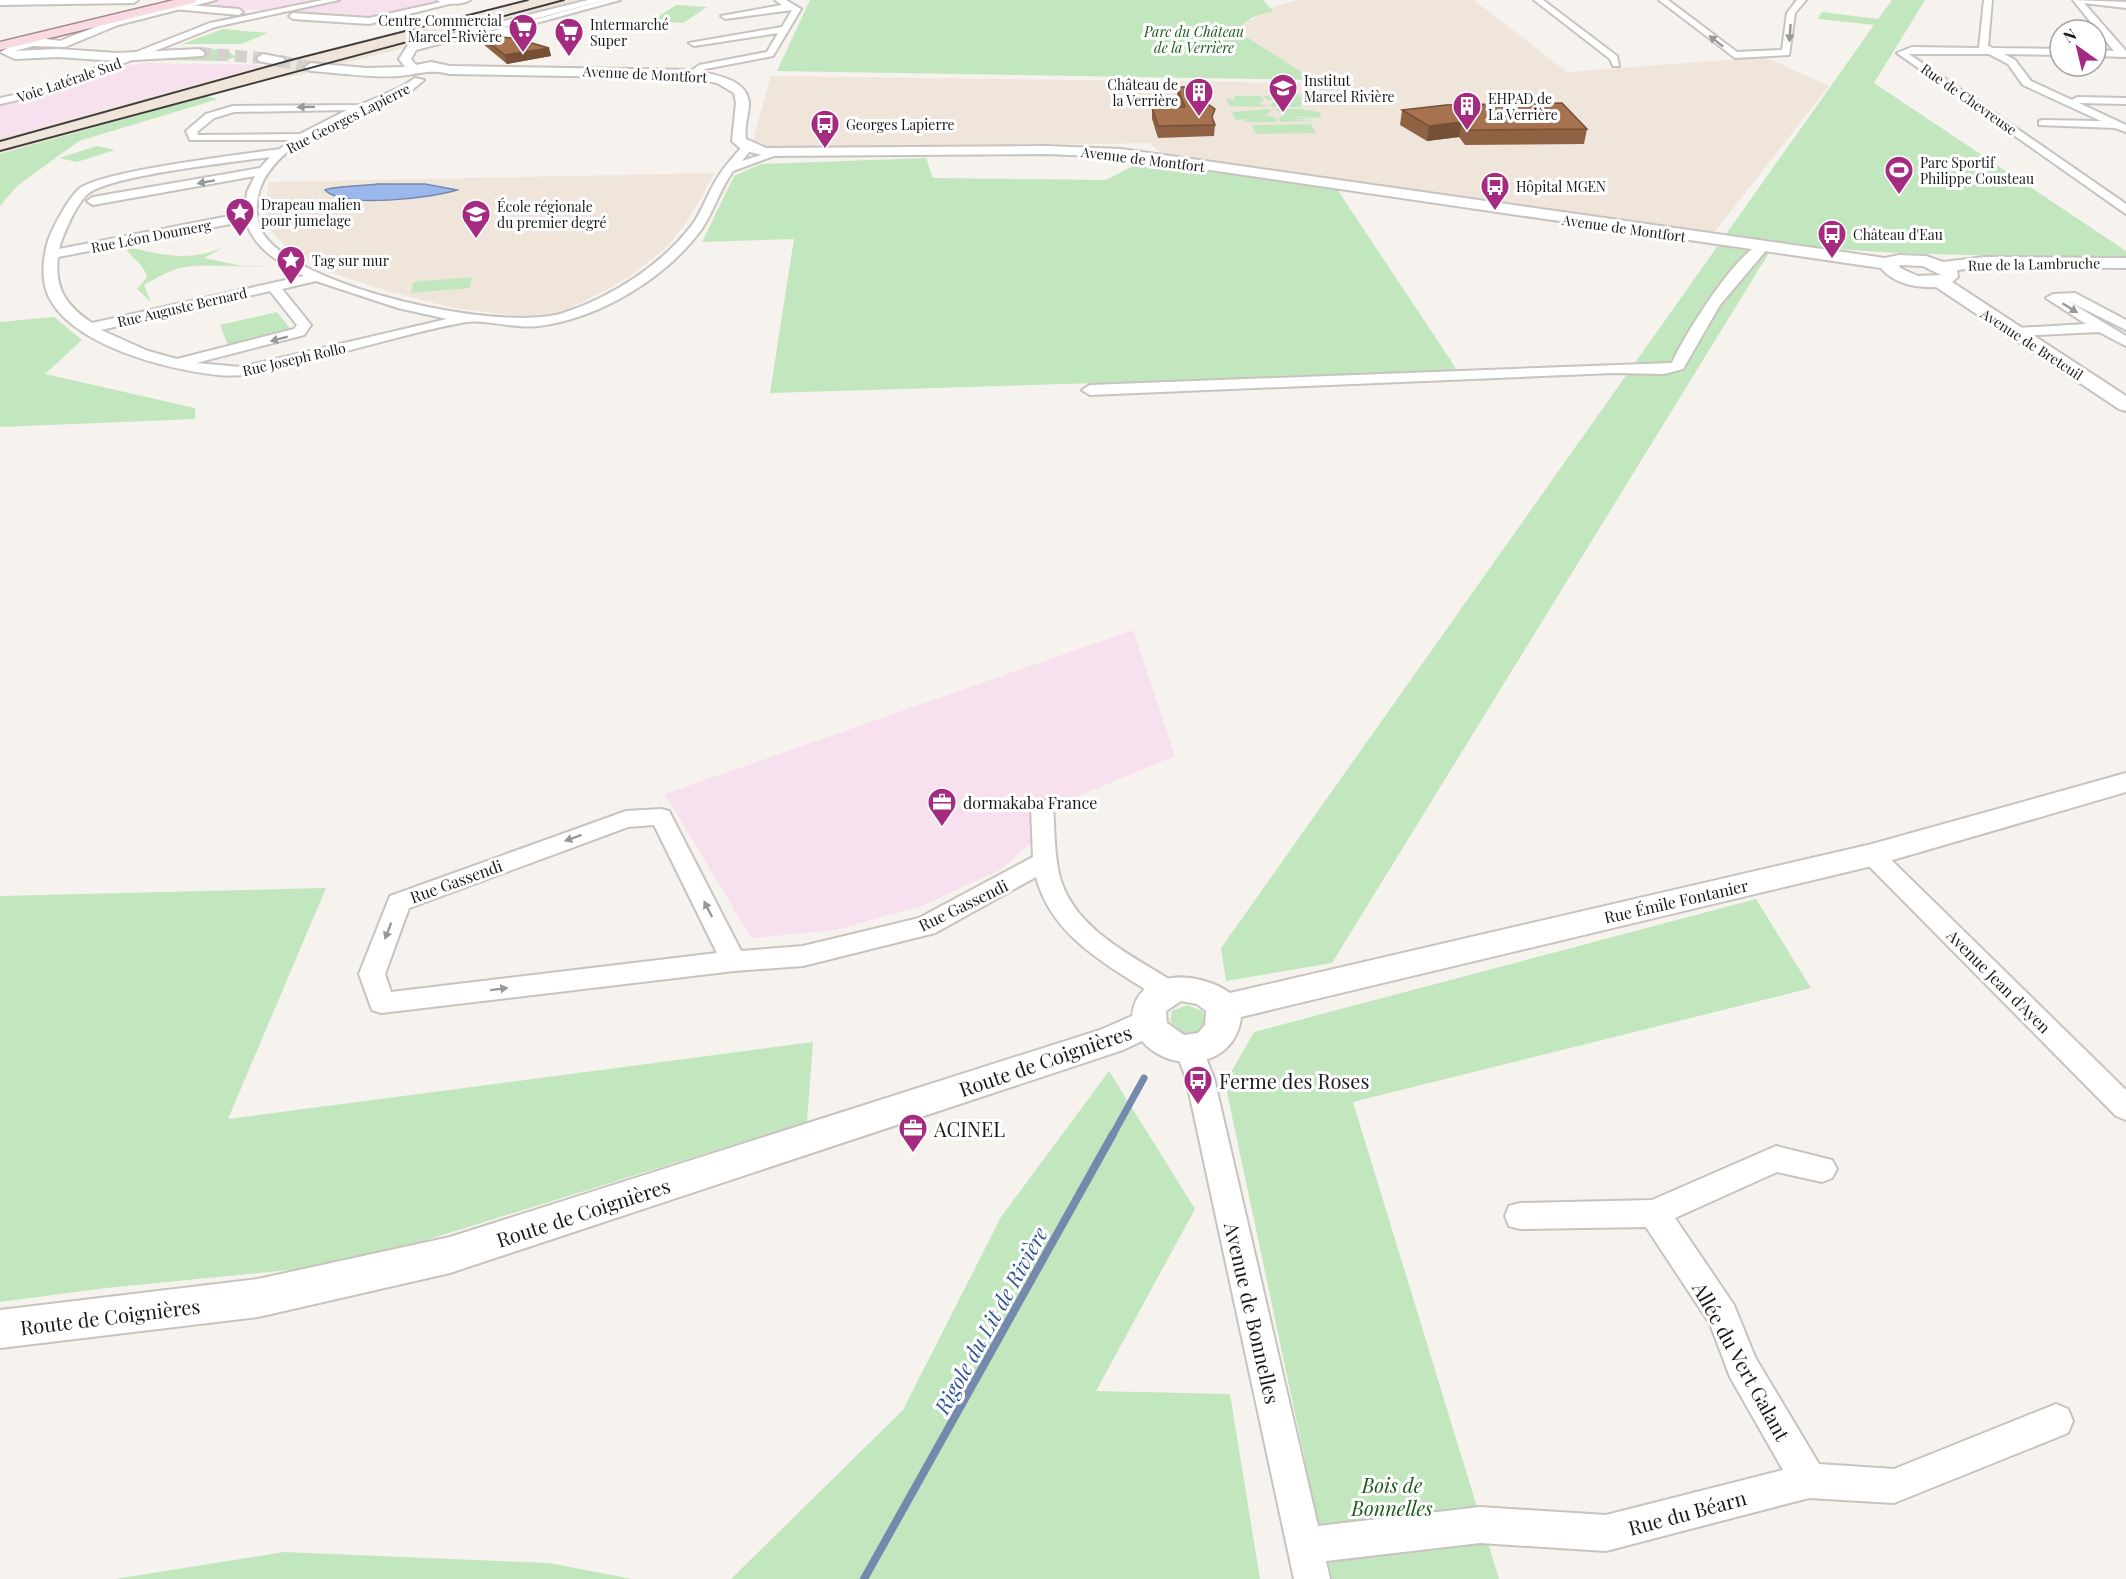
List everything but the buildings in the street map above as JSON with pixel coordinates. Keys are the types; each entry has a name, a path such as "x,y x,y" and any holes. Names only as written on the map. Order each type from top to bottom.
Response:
{"main road":[{"path":"0,40 190,0"},
{"path":"0,46 107,16 173,4"},
{"path":"55,46 44,39 107,16"},
{"path":"0,59 26,55"}],"street":[{"path":"1,3 134,0"},
{"path":"211,0 173,4 114,22 55,46 26,55 6,52 18,46 55,46 137,55 213,26 335,0"},
{"path":"173,4 267,15 359,21 425,10 451,0"},
{"path":"494,30 601,0"},
{"path":"404,72 405,59 409,50 616,0"},
{"path":"1538,0 1614,57 1616,64"},
{"path":"1663,0 1731,52 1744,56 1786,53 1791,13 1803,0"},
{"path":"1988,0 1983,47 2012,62 2015,70 2027,83 2126,129"},
{"path":"2078,0 2126,5"},
{"path":"2078,0 2119,51 2125,54"},
{"path":"425,10 438,13"},
{"path":"725,16 788,10"},
{"path":"759,23 788,10"},
{"path":"696,71 770,54 788,10"},
{"path":"694,43 788,10"},
{"path":"55,46 137,55 252,18"},
{"path":"494,30 520,40"},
{"path":"738,47 777,40"},
{"path":"55,46 117,57 197,53"},
{"path":"1989,50 2048,52"},
{"name":"Rue de Chevreuse","path":"1989,50 1905,51 1902,53 2126,210"},
{"path":"2108,53 2125,54"},
{"name":"Voie Latérale Sud","path":"0,101 36,94 137,55"},
{"path":"263,58 279,61"},
{"path":"450,70 439,66 404,72 343,73 311,67 366,72 404,72 419,80 441,76 450,70"},
{"name":"Avenue de Montfort","path":"450,70 696,71 721,80 740,91 743,102 738,136 747,147 776,153 1046,150 1121,153 1889,264"},
{"name":"Rue Georges Lapierre","path":"251,216 251,198 263,171 280,152 364,106 419,80"},
{"path":"2067,100 2126,101"},
{"path":"305,137 194,138 191,131 210,116 233,109 364,106"},
{"path":"2043,123 2114,125"},
{"path":"251,216 260,238 266,245 316,277 366,295 469,318 539,324 564,318 623,289 668,259 692,233 723,177 747,147"},
{"name":"Rue Joseph Rollo","path":"280,152 100,185 84,191 63,217 50,255 51,282 59,302 90,328 120,344 173,364 220,372 241,372 469,318"},
{"path":"732,168 776,153"},
{"path":"75,204 263,171"},
{"name":"Rue Léon Doumerg","path":"50,255 251,216"},
{"path":"1090,390 1614,368 1664,369 1678,366 1685,348 1747,260 1763,247"},
{"name":"Rue de la Lambruche","path":"1889,264 1892,271 1907,278 1940,274 1985,262 2126,263"},
{"name":"Avenue de Breteuil","path":"1940,274 2017,332 2126,405"},
{"name":"Rue Auguste Bernard","path":"90,328 316,277"},
{"path":"173,364 299,332 304,325 273,286"},
{"path":"2126,325 2098,312 2075,297 2053,298 2126,342"},
{"path":"2017,332 2126,325"},
{"name":"Rue Émile Fontanier","path":"1222,1008 1872,855 2126,782"},
{"path":"1042,807 1046,861 1056,900 1072,925 1098,946 1168,991"},
{"name":"Rue Gassendi","path":"734,961 661,817 626,819 399,902 372,975 381,1003 734,961 803,956 926,926 1046,861"},
{"name":"Avenue Jean d'Ayen","path":"1872,855 2126,1108"},
{"path":"1181,988 1199,991 1215,999 1222,1008 1225,1017 1220,1036 1212,1043 1189,1049 1163,1041 1154,1033 1149,1023 1148,1013 1152,1004 1168,991 1181,988"},
{"name":"Route de Coignières","path":"0,1329 258,1298 450,1255 1111,1040 1149,1023"},
{"name":"Avenue de Bonnelles","path":"1189,1049 1200,1077 1308,1563"},
{"path":"1520,1216 1654,1213 1776,1159 1822,1169"},
{"name":"Allée du Vert Galant","path":"1654,1213 1723,1316 1742,1366 1809,1480"},
{"name":"Rue du Béarn","path":"1308,1563 1480,1525 1606,1533 1809,1480 1894,1486 2056,1421"}],"shaded area":[{"path":"217,0 455,0 381,17 357,18 205,6 207,2"},
{"path":"523,0 588,0 300,75 257,81 0,154 0,138 266,65"},
{"name":"Institut Marcel Rivière","path":"1297,0 1474,0 1567,72 1765,57 1829,86 1713,234 1164,156 1150,143 769,148 752,143 771,76 1317,83 1248,39 1241,30 1245,22 1272,11 1270,8"},
{"path":"145,63 266,65 0,138 0,103 28,103 123,66"},
{"name":"École régionale du premier degré","path":"715,173 685,225 664,250 608,289 568,309 533,318 454,308 387,291 330,272 288,249 270,230 265,209 269,182"},
{"path":"1133,630 1175,756 1074,798 1034,800 1037,837 1002,869 924,905 836,930 751,938 665,794"}],"green space":[{"name":"Parc du Château de la Verrière","path":"810,0 1263,0 1273,11 1251,18 1241,26 1242,34 1314,80 777,71"},
{"path":"1892,0 1925,0 1874,83 2126,251 2126,256 1906,253 1775,243 1332,963 1226,981 1221,948 1874,25 1818,19 1822,12 1878,19"},
{"path":"676,5 707,7 683,23 651,21"},
{"path":"223,29 268,33 241,44 182,44"},
{"path":"207,49 227,50 236,57 222,61 135,60 198,55"},
{"path":"1300,95 1300,98 1311,98 1315,103 1303,104 1300,107 1272,107 1270,105 1276,101 1267,100 1264,96"},
{"path":"205,96 218,99 79,141 17,186 0,206 0,154"},
{"path":"1234,96 1261,96 1264,100 1259,103 1268,107 1230,106 1226,99 1235,99"},
{"path":"1270,109 1271,112 1266,116 1275,117 1277,122 1235,120 1232,112"},
{"path":"1273,109 1320,112 1321,118 1291,116 1311,119 1287,120 1323,121 1280,122 1279,117 1284,116 1283,113"},
{"path":"1311,124 1316,133 1256,134 1252,125"},
{"path":"97,146 115,150 77,162 59,158"},
{"path":"926,158 933,178 1106,180 1143,161 1337,189 1455,367 1456,372 770,393 794,239 702,242 734,176 761,164"},
{"path":"240,238 204,258 242,266 268,266 179,268 144,285 151,302 137,289 147,277 145,272 124,246 155,253 184,256 211,252"},
{"path":"472,277 470,288 411,293 413,282"},
{"path":"277,312 292,331 228,345 220,325"},
{"path":"54,317 82,340 45,374 195,408 195,419 0,427 0,322"},
{"path":"326,888 228,1119 813,1042 807,1122 349,1264 106,1288 0,1302 0,896"},
{"name":"Bois de Bonnelles","path":"1756,899 1811,988 1353,1102 1499,1579 1330,1579 1225,1083 1254,1032"},
{"path":"1187,1005 1202,1011 1206,1020 1203,1028 1190,1034 1181,1033 1170,1021 1172,1011"},
{"path":"1109,1071 1195,1209 1096,1391 1230,1394 1260,1579 731,1579 903,1410 1001,1217"},
{"path":"284,1552 549,1563 632,1579 115,1579"}],"water":[{"path":"377,184 425,184 457,190 409,199 368,200 335,196 325,190"}],"waterway":[{"name":"Rigole du Lit de Rivière","path":"1112,1136 1144,1078"},
{"name":"Rigole du Lit de Rivière","path":"864,1579 1113,1134"}],"tunnel":[{"path":"199,53 263,58"},
{"path":"279,61 311,67"}],"railway":[{"path":"0,141 291,60 528,0"},
{"path":"0,151 564,0"}],"place":[{"name":"Centre Commercial Marcel-Rivière","path":"523,54"},
{"name":"Intermarché Super","path":"569,58"},
{"name":"Institut Marcel Rivière","path":"1283,114"},
{"name":"Château de la Verrière","path":"1199,118"},
{"name":"EHPAD de La Verrière","path":"1467,132"},
{"name":"Georges Lapierre","path":"825,150"},
{"name":"Parc Sportif Philippe Cousteau","path":"1899,196"},
{"name":"Hôpital MGEN","path":"1495,212"},
{"name":"Drapeau malien pour jumelage","path":"240,238"},
{"name":"École régionale du premier degré","path":"476,240"},
{"name":"Château d'Eau","path":"1832,260"},
{"name":"Tag sur mur","path":"291,286"},
{"name":"dormakaba France","path":"942,828"},
{"name":"Ferme des Roses","path":"1198,1106"},
{"name":"ACINEL","path":"913,1154"}]}
